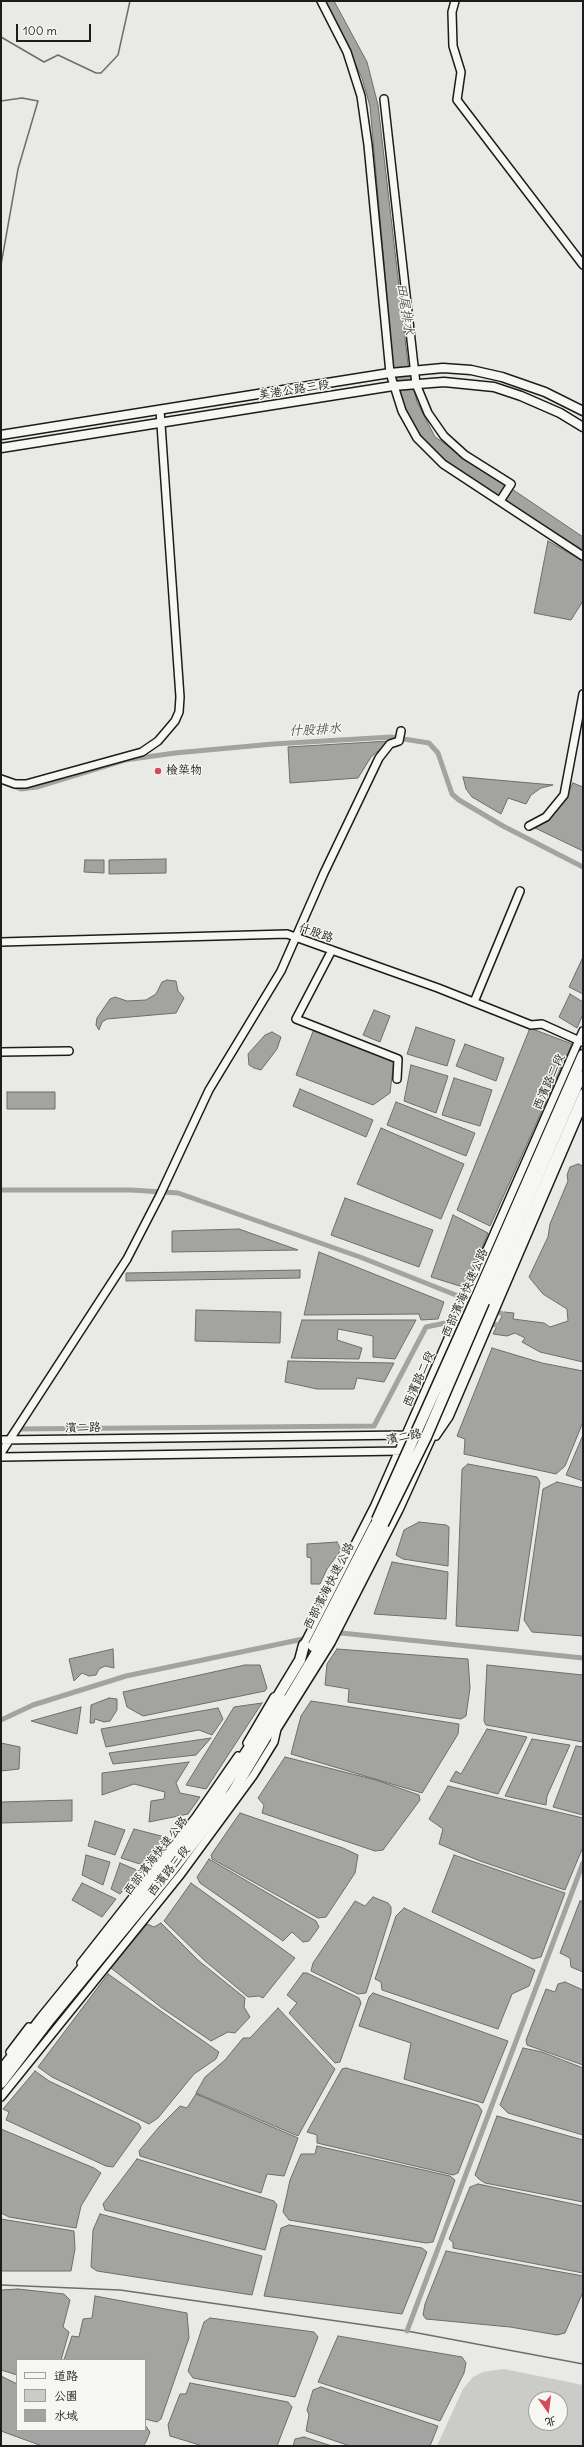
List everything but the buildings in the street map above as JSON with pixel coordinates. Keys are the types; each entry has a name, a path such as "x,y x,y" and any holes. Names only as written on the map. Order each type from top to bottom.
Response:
{"highway":[{"name":"西部濱海快速公路","path":"1,2083 50,2020 180,1861 233,1792 317,1644 426,1437 583,1055"},
{"name":"西部濱海快速公路","path":"483,1301 583,1072"},
{"name":"西部濱海快速公路","path":"1,2071 42,2018 169,1862 246,1754 252,1740 300,1660 317,1644"},
{"path":"233,1792 244,1781 277,1730"}],"main road":[{"name":"美港公路三段","path":"1,435 414,370 457,369 502,377 545,392 583,411"},
{"name":"美港公路三段","path":"1,448 161,424 393,386 444,382 494,387 541,404 583,427"}],"street":[{"path":"321,1 347,52 361,96 368,145 390,373 393,386 409,424 429,452 455,473 583,556"},
{"path":"455,1 452,12 453,46 461,72 457,100 583,265"},
{"path":"384,99 416,384 428,413 444,436 465,455 511,484 500,501"},
{"path":"1,779 15,784 26,784 142,752 158,741 175,721 179,712 180,697 160,410"},
{"path":"529,826 546,817 564,795 583,694"},
{"path":"1,1453 19,1428 127,1259 164,1187 209,1090 277,977 379,758 390,744 399,741 401,731"},
{"path":"474,1002 520,891"},
{"name":"什股路","path":"1,942 287,934 474,1002 531,1025 542,1024 581,1042"},
{"path":"332,950 296,1019 398,1059 397,1079"},
{"name":"西濱路二段","path":"328,1623 430,1444 478,1341 483,1301 581,1042 583,1031"},
{"path":"1,1052 69,1050"},
{"name":"西濱路二段","path":"328,1623 375,1505 451,1334 483,1301 583,1093"},
{"path":"483,1301 583,1105"},
{"name":"濱二路","path":"1,1440 406,1434 430,1444"},
{"name":"濱二路","path":"1,1457 398,1452 430,1444"},
{"path":"317,1644 328,1623"},
{"name":"西濱路三段","path":"1,2097 181,1874 253,1776 274,1742 277,1730 317,1644"},
{"name":"西濱路三段","path":"1,2063 196,1818 317,1644"}],"green space":[{"path":"504,2369 583,2385 583,2446 437,2446 463,2389 473,2377 483,2372"}],"water":[{"path":"325,1 334,1 367,62 378,105 408,364 417,402 435,437 583,537 583,550 459,471 432,450 419,436 405,411 393,364 370,106 362,78"},
{"path":"548,541 583,561 583,601 571,620 534,613"},
{"path":"390,741 371,757 358,778 290,783 288,747"},
{"path":"463,777 553,785 541,788 531,795 526,804 508,798 501,814 472,797 466,789"},
{"path":"573,783 583,787 583,851 533,827 549,820 562,804"},
{"path":"166,859 166,873 109,874 109,860"},
{"path":"85,860 104,860 104,873 84,872"},
{"path":"583,957 583,994 569,987"},
{"path":"167,980 176,981 178,991 184,998 176,1013 107,1019 102,1022 99,1030 96,1025 97,1018 110,999 115,997 127,1001 146,1000 156,994 162,982"},
{"path":"570,994 583,1002 583,1014 577,1028 559,1017"},
{"path":"374,1010 390,1016 380,1042 363,1035"},
{"path":"416,1027 455,1040 447,1066 407,1054"},
{"path":"530,1028 572,1044 490,1226 457,1210"},
{"path":"314,1029 394,1060 390,1093 373,1105 296,1075"},
{"path":"272,1032 281,1037 277,1049 261,1070 254,1068 249,1065 248,1054 265,1035"},
{"path":"465,1044 504,1058 496,1081 456,1066"},
{"path":"411,1065 448,1076 436,1113 404,1101"},
{"path":"454,1078 492,1090 480,1126 442,1115"},
{"path":"300,1089 373,1120 366,1137 293,1106"},
{"path":"7,1092 55,1092 55,1109 7,1109"},
{"path":"396,1102 475,1133 466,1156 387,1125"},
{"path":"381,1128 464,1164 441,1219 357,1184"},
{"path":"578,1164 583,1166 583,1362 540,1352 522,1342 525,1338 515,1333 507,1336 493,1334 504,1312 514,1313 513,1319 544,1323 550,1327 568,1321 567,1309 543,1294 529,1277 548,1237 550,1224 568,1181 567,1175 570,1167"},
{"path":"345,1198 433,1230 419,1267 331,1235"},
{"path":"453,1215 488,1233 466,1288 431,1277"},
{"path":"239,1229 298,1250 172,1252 172,1231"},
{"path":"319,1252 444,1302 438,1319 421,1320 419,1314 304,1315"},
{"path":"300,1270 300,1278 126,1281 126,1273"},
{"path":"196,1310 281,1312 280,1343 195,1341"},
{"path":"302,1320 416,1320 395,1359 373,1357 373,1336 338,1329 337,1340 362,1348 359,1359 291,1358"},
{"path":"492,1348 542,1363 583,1371 583,1422 565,1466 556,1474 464,1454 465,1439 457,1436"},
{"path":"288,1361 394,1363 384,1382 357,1378 354,1389 317,1389 285,1382"},
{"path":"583,1435 583,1481 566,1475"},
{"path":"468,1464 537,1477 540,1482 518,1631 456,1626 462,1469"},
{"path":"557,1482 583,1488 583,1636 532,1632 524,1620 543,1489"},
{"path":"419,1522 446,1525 449,1527 448,1566 403,1559 396,1555 404,1530"},
{"path":"337,1542 341,1550 327,1569 320,1584 311,1584 311,1558 307,1557 307,1544"},
{"path":"392,1562 448,1572 446,1619 374,1614"},
{"path":"113,1649 114,1668 105,1666 99,1669 96,1675 89,1676 82,1673 74,1681 69,1659"},
{"path":"337,1649 468,1659 470,1688 466,1716 461,1719 348,1702 349,1689 325,1685 327,1664"},
{"path":"245,1665 260,1665 267,1688 265,1691 143,1716 127,1707 123,1692"},
{"path":"487,1665 583,1675 583,1742 486,1725 484,1721"},
{"path":"109,1698 117,1699 117,1710 110,1721 104,1722 95,1719 94,1723 90,1723 91,1705"},
{"path":"311,1701 459,1724 458,1734 422,1793 291,1754 301,1716"},
{"path":"262,1703 206,1789 186,1785 234,1707"},
{"path":"81,1707 77,1734 31,1721"},
{"path":"218,1708 223,1719 212,1735 199,1730 106,1747 101,1729"},
{"path":"487,1729 527,1737 498,1794 450,1781 456,1771 461,1774"},
{"path":"211,1738 196,1755 113,1764 109,1753"},
{"path":"532,1739 570,1745 547,1796 546,1805 505,1796"},
{"path":"1,1743 20,1747 19,1769 1,1771"},
{"path":"576,1746 583,1747 583,1815 553,1807"},
{"path":"285,1757 376,1780 419,1795 420,1800 383,1850 375,1851 262,1813 264,1805 258,1798"},
{"path":"189,1762 176,1783 180,1793 200,1797 188,1814 149,1822 151,1801 164,1799 165,1792 134,1784 102,1795 102,1773"},
{"path":"448,1786 583,1818 583,1847 565,1890 480,1861 439,1844 443,1829 429,1819"},
{"path":"72,1800 72,1821 1,1823 1,1802"},
{"path":"240,1813 343,1848 358,1855 355,1873 326,1917 318,1918 212,1859 211,1855"},
{"path":"95,1821 125,1830 115,1855 88,1846"},
{"path":"134,1829 165,1837 143,1865 121,1858"},
{"path":"86,1855 110,1862 103,1885 82,1875"},
{"path":"454,1855 565,1893 541,1957 533,1959 432,1912"},
{"path":"209,1859 316,1921 319,1927 309,1941 303,1942 292,1932 283,1941 200,1883 197,1877"},
{"path":"120,1863 139,1871 120,1894 111,1889"},
{"path":"82,1883 116,1899 102,1917 72,1900"},
{"path":"191,1883 295,1958 263,1998 259,1996 248,1997 204,1960 164,1921"},
{"path":"373,1897 388,1903 391,1907 391,1913 366,1993 358,1994 311,1971 313,1963 355,1901 365,1906"},
{"path":"580,1901 583,1901 583,1972 571,1967 570,1958 560,1953"},
{"path":"404,1908 535,1970 529,1986 512,1994 498,2029 382,1990 381,1982 375,1979 396,1916"},
{"path":"161,1923 199,1961 245,1998 244,2007 250,2017 235,2033 228,2032 211,2041 162,2008 111,1968 147,1924 154,1927"},
{"path":"303,1973 307,1973 359,1998 361,2003 340,2062 335,2063 289,2013 297,2003 287,1995"},
{"path":"108,1974 219,2052 216,2059 194,2074 158,2118 149,2124 52,2077 38,2067"},
{"path":"565,1982 583,1990 583,2065 527,2045 526,2040 546,1989 555,1992 558,1984"},
{"path":"373,1993 508,2041 483,2103 404,2079 411,2043 359,2026 369,1997"},
{"path":"278,2008 335,2069 298,2136 196,2093 205,2077 225,2060 243,2038 250,2038"},
{"path":"523,2048 542,2052 583,2068 583,2135 508,2113 500,2105"},
{"path":"346,2068 478,2105 482,2111 458,2173 453,2175 317,2143 317,2135 307,2132 342,2069"},
{"path":"35,2071 49,2081 139,2124 141,2128 113,2167 106,2166 6,2120 9,2112 3,2109"},
{"path":"196,2094 298,2138 284,2176 267,2174 261,2193 140,2156 139,2151 159,2127 180,2106 187,2108"},
{"path":"497,2116 583,2140 583,2202 485,2183 475,2175"},
{"path":"1,2129 94,2168 101,2173 81,2206 76,2228 9,2217 1,2213"},
{"path":"317,2146 450,2176 455,2180 433,2242 426,2243 289,2220 283,2212 290,2180 301,2154 315,2154"},
{"path":"137,2159 274,2201 277,2205 265,2250 105,2210 103,2204"},
{"path":"478,2184 583,2206 583,2273 453,2248 453,2242 449,2239 470,2187"},
{"path":"100,2214 262,2256 252,2295 97,2271 91,2267 93,2230"},
{"path":"1,2219 74,2231 75,2249 71,2271 1,2271"},
{"path":"289,2225 422,2248 427,2252 402,2314 264,2296 281,2228"},
{"path":"446,2251 583,2276 583,2292 565,2333 557,2335 510,2327 426,2319 423,2315 425,2304"},
{"path":"18,2289 64,2294 70,2300 63,2327 69,2332 61,2359 16,2359 16,2375 1,2370 1,2290"},
{"path":"95,2296 187,2313 189,2338 161,2419 157,2422 146,2419 146,2359 64,2359 72,2336 79,2337 83,2319 92,2318"},
{"path":"210,2318 314,2332 318,2337 295,2397 193,2378 188,2371 204,2322"},
{"path":"338,2336 462,2357 466,2363 464,2373 440,2421 318,2382"},
{"path":"1,2376 16,2384 16,2431 146,2431 146,2426 150,2432 143,2446 42,2446 1,2431"},
{"path":"190,2383 288,2402 292,2407 277,2446 203,2446 170,2436 168,2425 180,2394 186,2394"},
{"path":"321,2387 438,2426 430,2446 350,2446 306,2431 309,2415 307,2410 313,2390"},
{"path":"304,2437 332,2446 293,2446 295,2439"}],"waterway":[{"path":"1,37 44,62 58,55 96,73 101,73 118,55 130,1"},
{"path":"1,101 22,98 38,101 18,169 1,265"},
{"name":"什股排水","path":"13,786 21,789 37,787 125,760 175,753 273,744 391,737 429,743 438,753 452,794 459,800 503,826 583,867"},
{"path":"1,1190 131,1190 178,1193 360,1257 476,1303"},
{"path":"493,1310 503,1314"},
{"path":"14,1429 374,1426 426,1327 450,1322 466,1323"},
{"path":"486,1324 498,1325"},
{"path":"334,1634 341,1633 583,1658"},
{"path":"1,1720 33,1705 126,1676 308,1638"},
{"path":"407,2331 583,1863"},
{"path":"1,2285 120,2290 407,2331 583,2364"}],"place":[{"name":"檢築物","path":"158,771"}],"water label":[{"name":"田尾排水","path":"405,309"}]}
